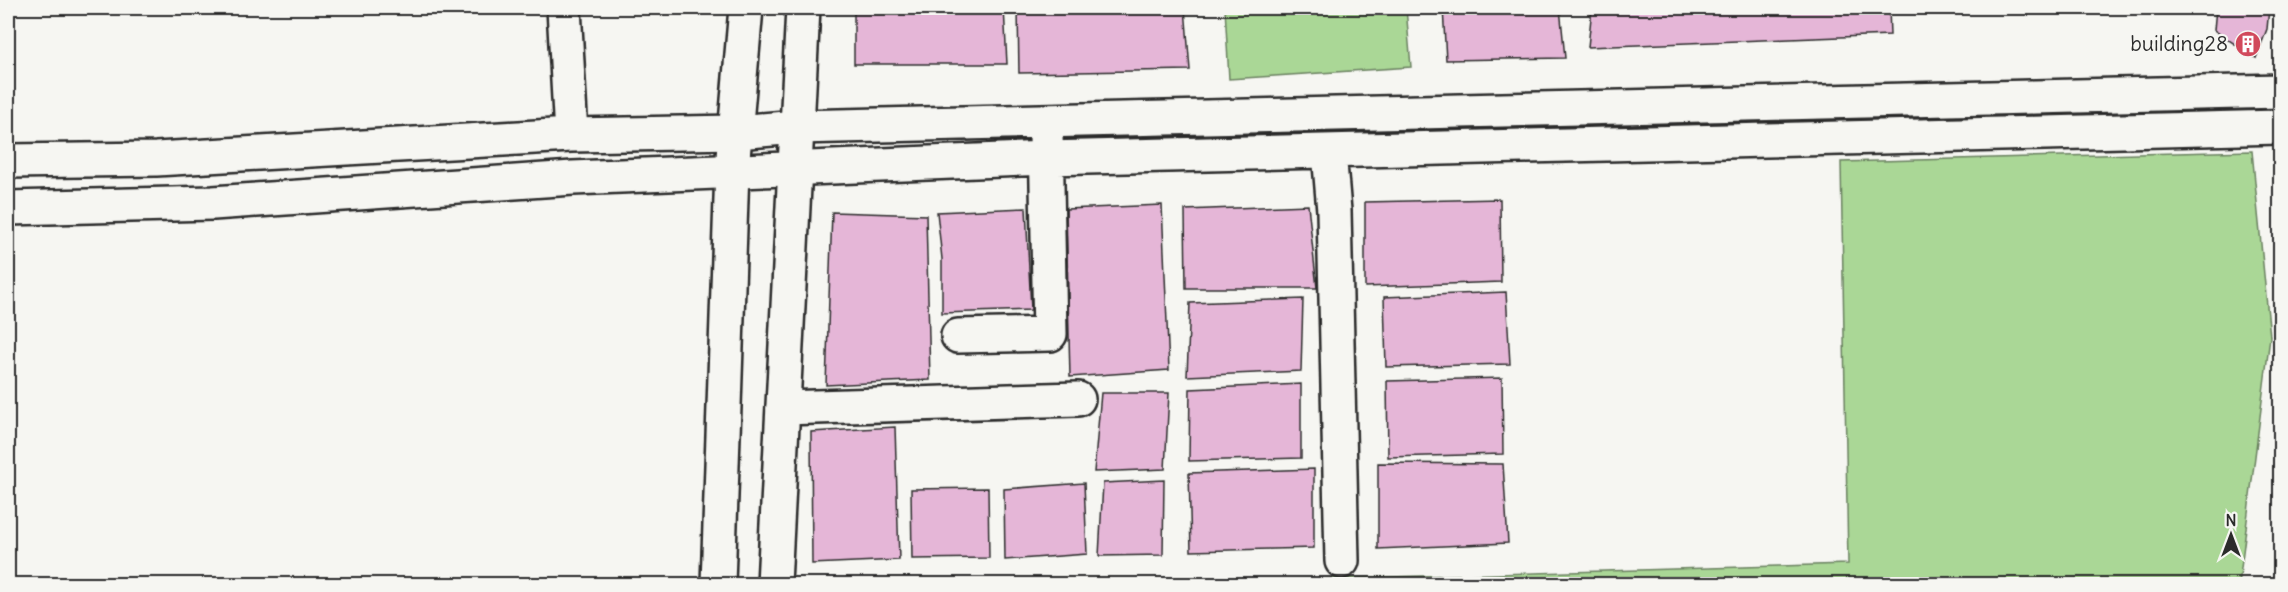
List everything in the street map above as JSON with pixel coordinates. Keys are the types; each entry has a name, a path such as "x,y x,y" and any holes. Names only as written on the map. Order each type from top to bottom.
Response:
{"street":[{"path":"564,8 571,135"},
{"path":"718,585 732,169 746,8"},
{"path":"774,585 803,8"},
{"path":"8,161 156,159 571,135 736,132 797,128 2280,91"},
{"path":"1835,102 1836,139"},
{"path":"1386,113 1387,150"},
{"path":"958,336 1050,334 1046,122"},
{"path":"8,207 158,205 732,169 795,169 1047,158 2280,127"},
{"path":"1329,152 1334,211 1342,561"},
{"path":"59,159 63,207"},
{"path":"156,159 158,205"},
{"path":"783,408 1078,399"}],"green space":[{"path":"1225,8 1406,8 1411,67 1229,79"},
{"path":"2252,151 2270,337 2239,584 1144,584 1848,564 1841,162"}],"building":[{"path":"854,8 1004,8 1007,64 854,64"},
{"path":"1018,8 1185,8 1190,70 1019,73"},
{"path":"1443,8 1560,8 1565,58 1446,60"},
{"path":"1592,8 1889,8 1890,35 1588,47"},
{"name":"building28","path":"2216,8 2269,8 2267,29 2256,58 2214,30"},
{"path":"1500,199 1501,282 1365,287 1365,202"},
{"path":"1162,205 1169,370 1070,377 1066,209"},
{"path":"1308,205 1317,288 1186,288 1185,210"},
{"path":"1026,208 1031,310 942,313 942,259 937,212"},
{"path":"832,212 926,215 930,380 826,385"},
{"path":"1506,292 1510,364 1386,367 1384,297"},
{"path":"1303,299 1301,371 1187,376 1190,303"},
{"path":"1502,378 1503,454 1388,457 1387,381"},
{"path":"1301,384 1301,458 1189,461 1190,389"},
{"path":"1101,393 1169,393 1165,469 1094,472"},
{"path":"895,427 899,560 812,564 811,432"},
{"path":"1378,463 1503,464 1508,543 1378,549"},
{"path":"1314,469 1314,548 1191,551 1189,473"},
{"path":"1164,480 1163,555 1099,556 1103,483"},
{"path":"1084,483 1087,554 1005,560 1004,489"},
{"path":"988,488 989,558 912,559 911,489"}],"place":[{"name":"building28","path":"2248,44"}]}
